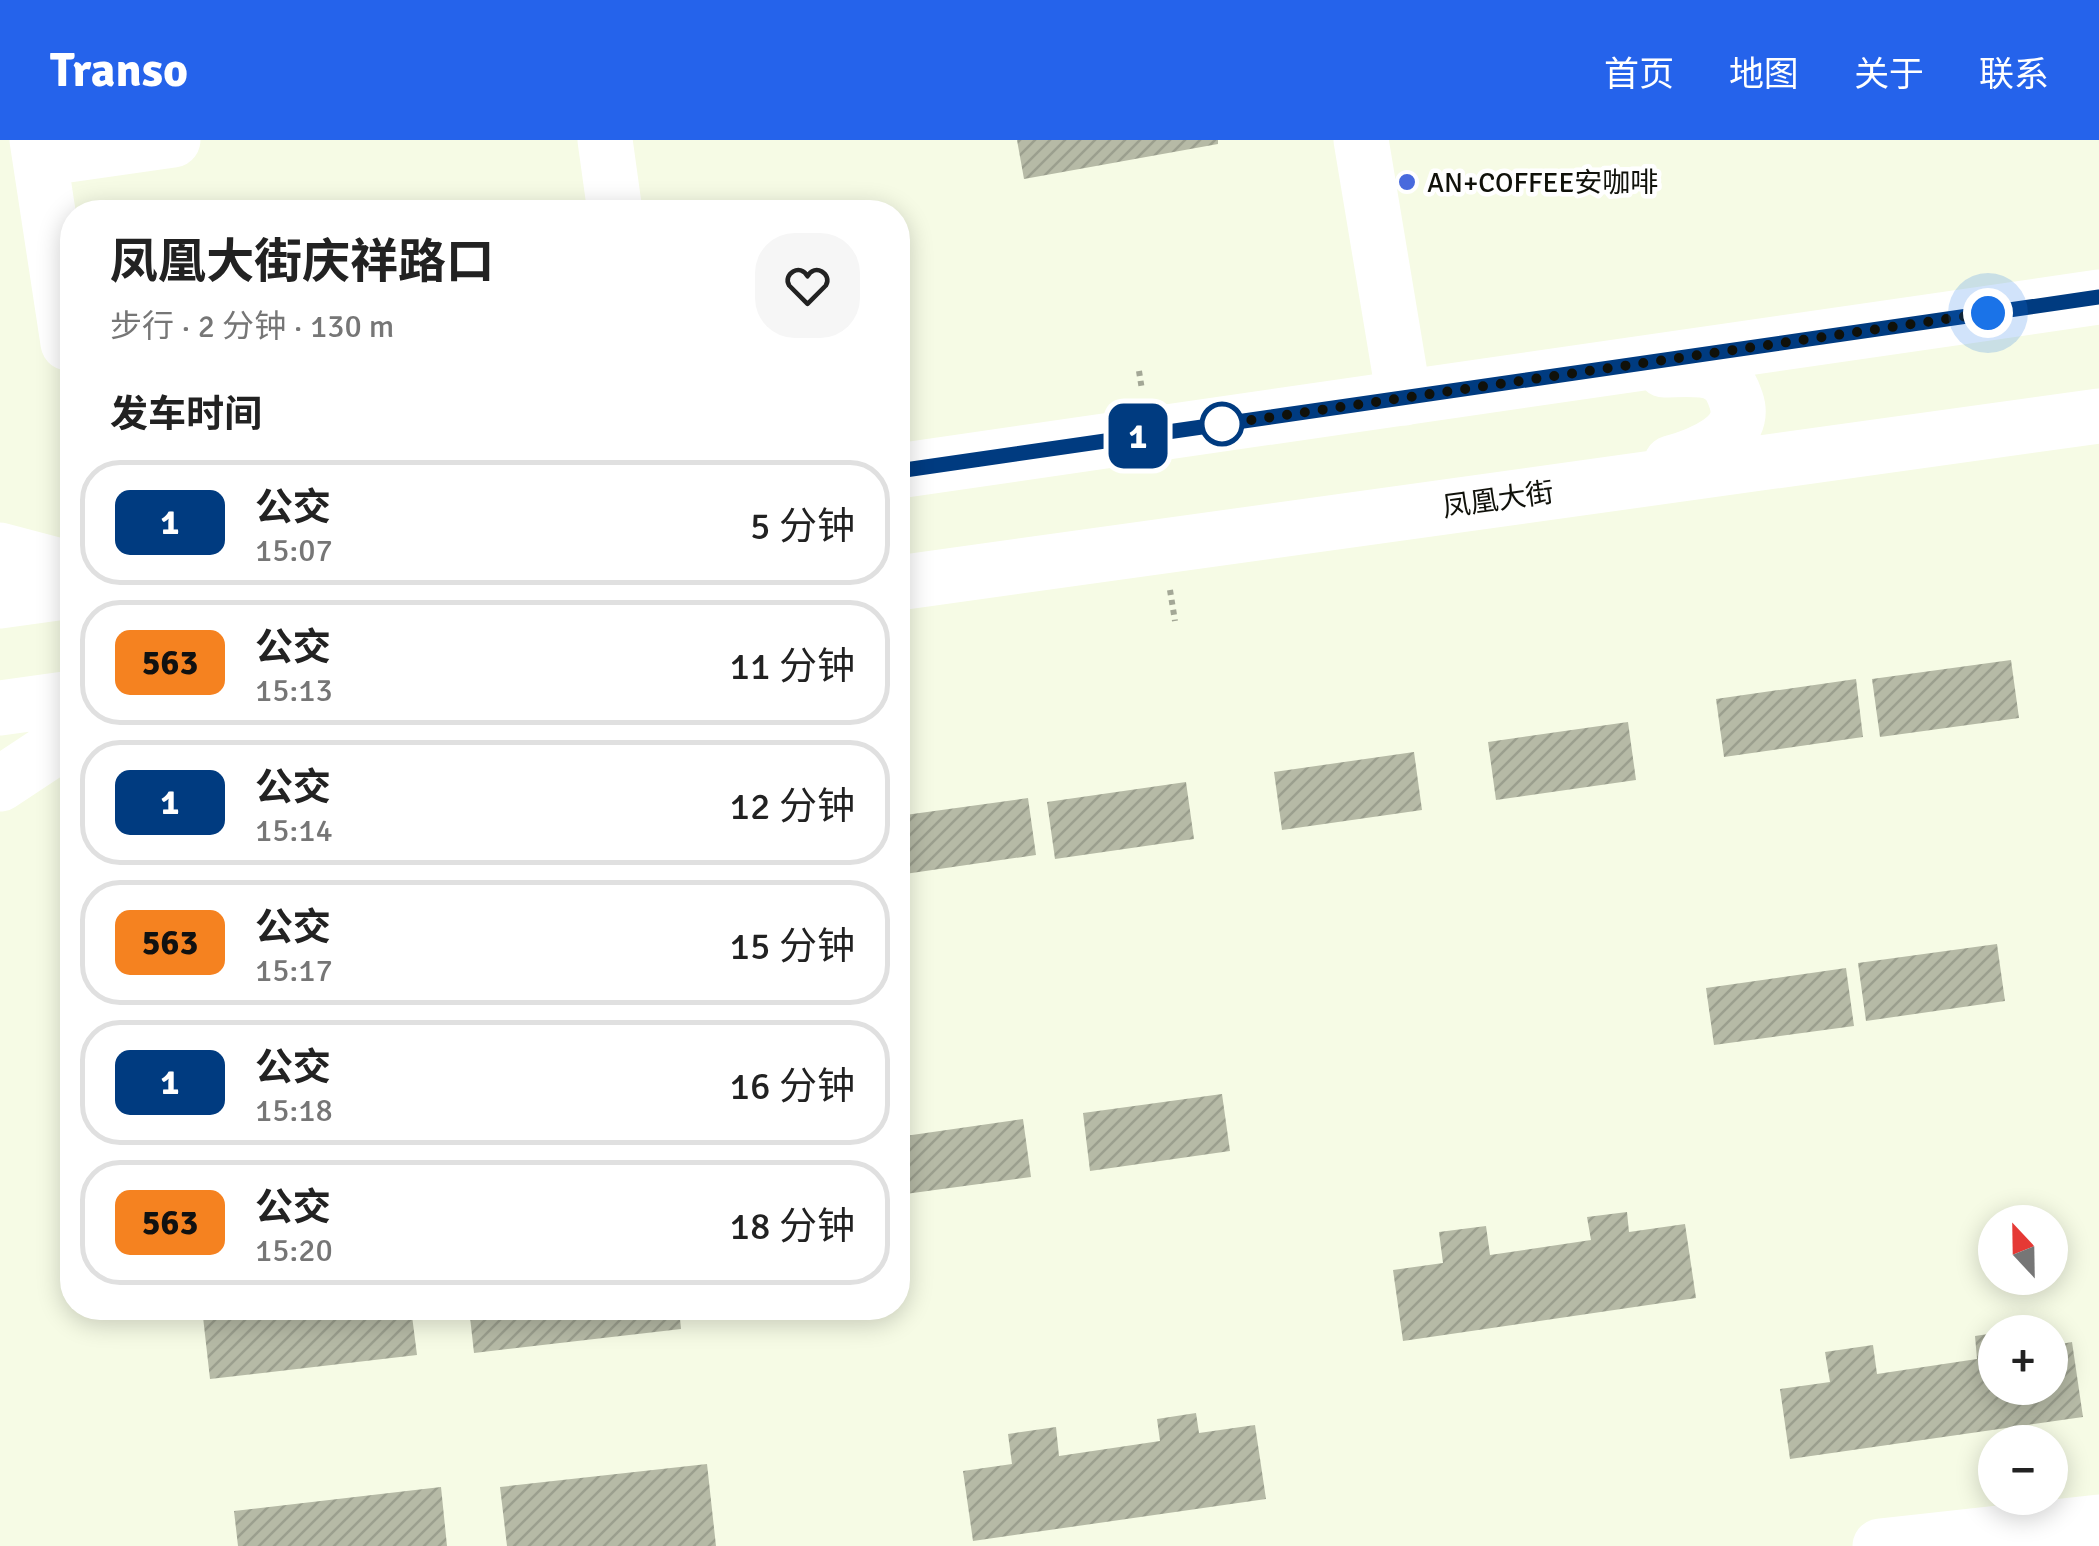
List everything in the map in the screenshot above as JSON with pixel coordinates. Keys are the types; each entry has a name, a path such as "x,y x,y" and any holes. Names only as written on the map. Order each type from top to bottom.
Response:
{"main road":[{"path":"60,289 39,149 173,140"},
{"path":"605,140 613,200"},
{"path":"1361,140 1404,398"},
{"path":"910,469 2099,297"},
{"path":"1572,489 1698,456 1733,432 1739,410 1724,378 1698,370 1583,372"},
{"name":"凤凰大街","path":"910,581 2099,416"},
{"path":"0,550 60,567"},
{"path":"0,601 60,592"},
{"path":"0,708 60,700"},
{"path":"0,784 60,744"},
{"path":"1880,1546 2099,1522"}],"building":[{"path":"1017,140 1218,140 1218,144 1024,179"},
{"path":"2011,660 2019,718 1880,737 1872,679"},
{"path":"1856,679 1863,737 1724,757 1716,699"},
{"path":"1628,722 1636,780 1496,800 1488,742"},
{"path":"1414,752 1422,810 1282,830 1274,772"},
{"path":"1186,782 1194,839 1055,859 1047,802"},
{"path":"1028,798 1036,855 910,873 910,814"},
{"path":"1997,944 2005,1001 1866,1021 1858,963"},
{"path":"1846,968 1854,1026 1714,1045 1706,988"},
{"path":"1222,1094 1230,1151 1090,1171 1083,1113"},
{"path":"1023,1119 1031,1177 910,1193 910,1135"},
{"path":"1627,1212 1629,1232 1685,1224 1696,1298 1403,1341 1393,1270 1443,1263 1439,1232 1486,1226 1490,1255 1591,1240 1587,1217"},
{"path":"203,1320 413,1320 417,1355 210,1379"},
{"path":"470,1320 680,1320 681,1329 474,1353"},
{"path":"1978,1336 1978,1405 2068,1405 2068,1343 2072,1342 2083,1417 2027,1425 1978,1425 1978,1432 1790,1459 1780,1389 1830,1382 1825,1352 1873,1345 1877,1374 1977,1359"},
{"path":"1196,1413 1199,1433 1255,1425 1266,1499 973,1541 963,1471 1012,1464 1008,1434 1056,1427 1059,1456 1160,1441 1157,1419"},
{"path":"707,1464 716,1546 507,1546 500,1487"},
{"path":"441,1487 447,1546 238,1546 234,1511"}],"bus line":[{"name":"1","path":"910,469 2099,297"}],"place":[{"name":"AN+COFFEE安咖啡","path":"1407,182"}],"route":[{"path":"1222,424 1210,426 1988,313"}]}
